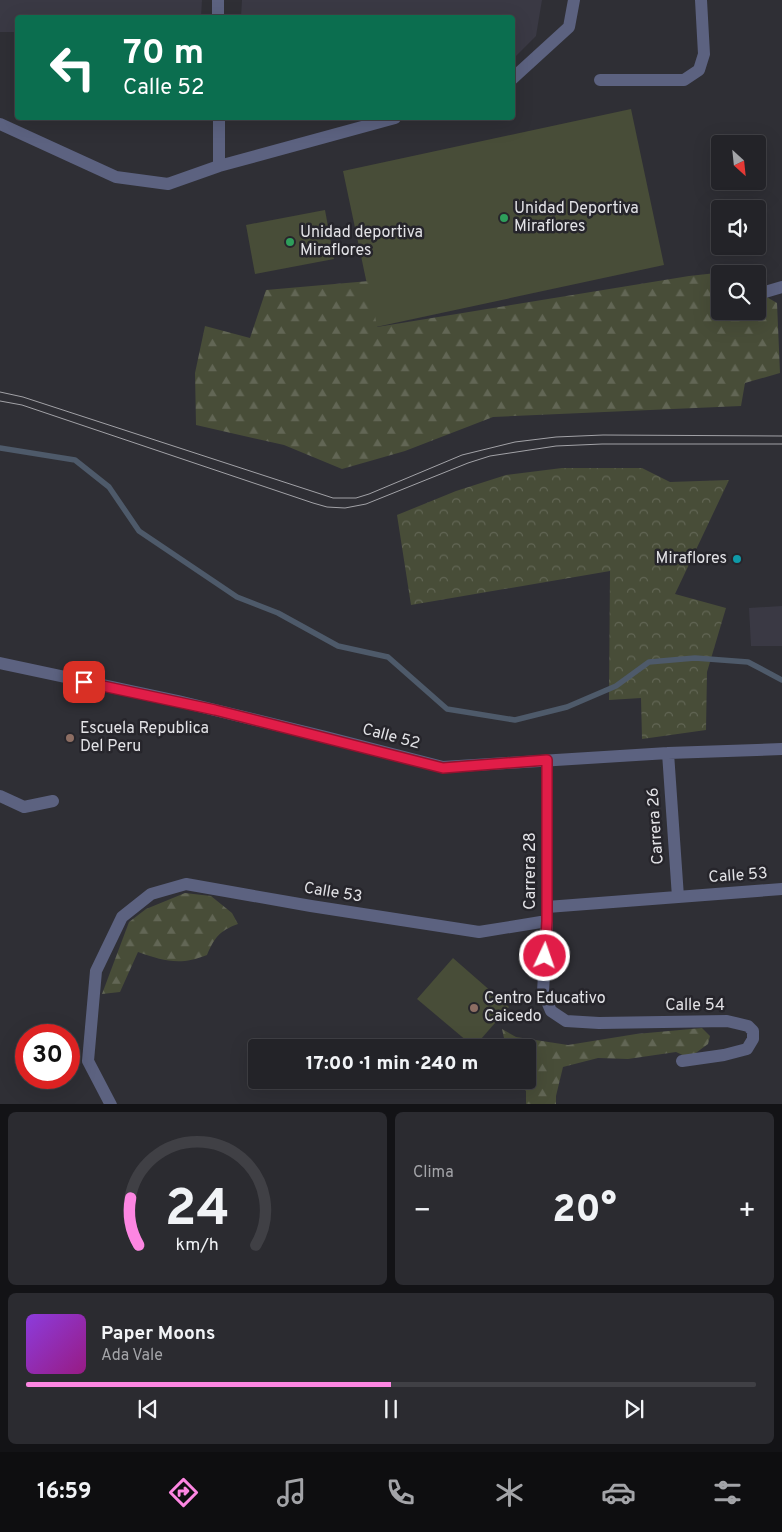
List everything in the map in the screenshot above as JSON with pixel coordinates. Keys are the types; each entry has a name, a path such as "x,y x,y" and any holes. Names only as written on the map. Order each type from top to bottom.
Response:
{"street":[{"path":"218,0 218,15"},
{"path":"515,76 569,27 574,0"},
{"path":"600,80 684,80 699,70 704,54 701,0"},
{"path":"219,120 219,166"},
{"path":"0,124 116,177 168,184 219,166 388,120"},
{"path":"766,292 782,287"},
{"name":"Calle 52","path":"0,663 178,701 443,768 547,760 782,748"},
{"name":"Carrera 26","path":"668,753 678,897"},
{"name":"Carrera 28","path":"547,760 547,921 543,992 551,1011"},
{"path":"0,796 24,807 53,800"},
{"name":"Calle 53","path":"111,1104 88,1061 96,971 122,917 151,894 186,884 310,906 479,932 547,921"},
{"name":"Calle 53","path":"547,908 782,889"},
{"name":"Calle 54","path":"551,1011 566,1020 599,1023 727,1021 748,1026 753,1031 753,1039 747,1049 682,1061"}],"shaded area":[{"path":"0,0 202,0 201,15 15,15 15,32 0,32"},
{"path":"242,0 542,0 536,36 515,57 515,15 241,15"},
{"path":"782,606 782,646 751,646 749,608"}],"green space":[{"name":"Unidad Deportiva Miraflores","path":"631,109 664,265 376,327 343,171"},
{"name":"Unidad deportiva Miraflores","path":"325,210 334,259 255,274 246,225"},
{"path":"711,274 711,320 766,320 766,297 777,303 780,373 745,383 741,406 493,417 405,451 342,469 284,445 196,425 195,373 205,326 250,338 266,290 369,281 377,327"},
{"path":"562,468 642,468 670,482 729,480 675,594 726,608 707,672 706,730 642,739 641,698 609,700 610,571 411,605 397,515 456,491 506,475"},
{"path":"185,893 211,896 232,913 238,924 226,929 215,939 207,955 197,958 172,961 138,952 120,992 102,994 129,922 146,909"},
{"path":"453,958 509,1007 481,1039 464,1039 417,999"},
{"path":"702,1028 710,1036 708,1044 689,1058 676,1052 628,1059 598,1058 563,1067 556,1104 526,1104 526,1091 524,1089 536,1089 536,1040 568,1045 636,1034"},
{"path":"502,1029 516,1037 529,1039 504,1039"}],"waterway":[{"path":"0,448 75,460 109,487 139,531 237,597 278,613 338,646 388,657 447,709 515,720 567,707 616,686 649,662 695,658 748,662 782,680"}],"tram line":[{"path":"0,392 23,397 333,498 356,498 462,455 515,442 556,437 603,435 782,436"},
{"path":"0,401 22,405 313,503 327,507 345,508 366,504 490,456 556,446 602,444 782,444"}],"place":[{"name":"Unidad Deportiva Miraflores","path":"504,218"},
{"name":"Unidad deportiva Miraflores","path":"290,242"},
{"name":"Miraflores","path":"737,559"},
{"name":"Escuela Republica Del Peru","path":"70,738"},
{"name":"Centro Educativo Caicedo","path":"474,1008"}],"route":[{"path":"84,682 178,701 443,768 547,760 547,921 545,956"}]}
